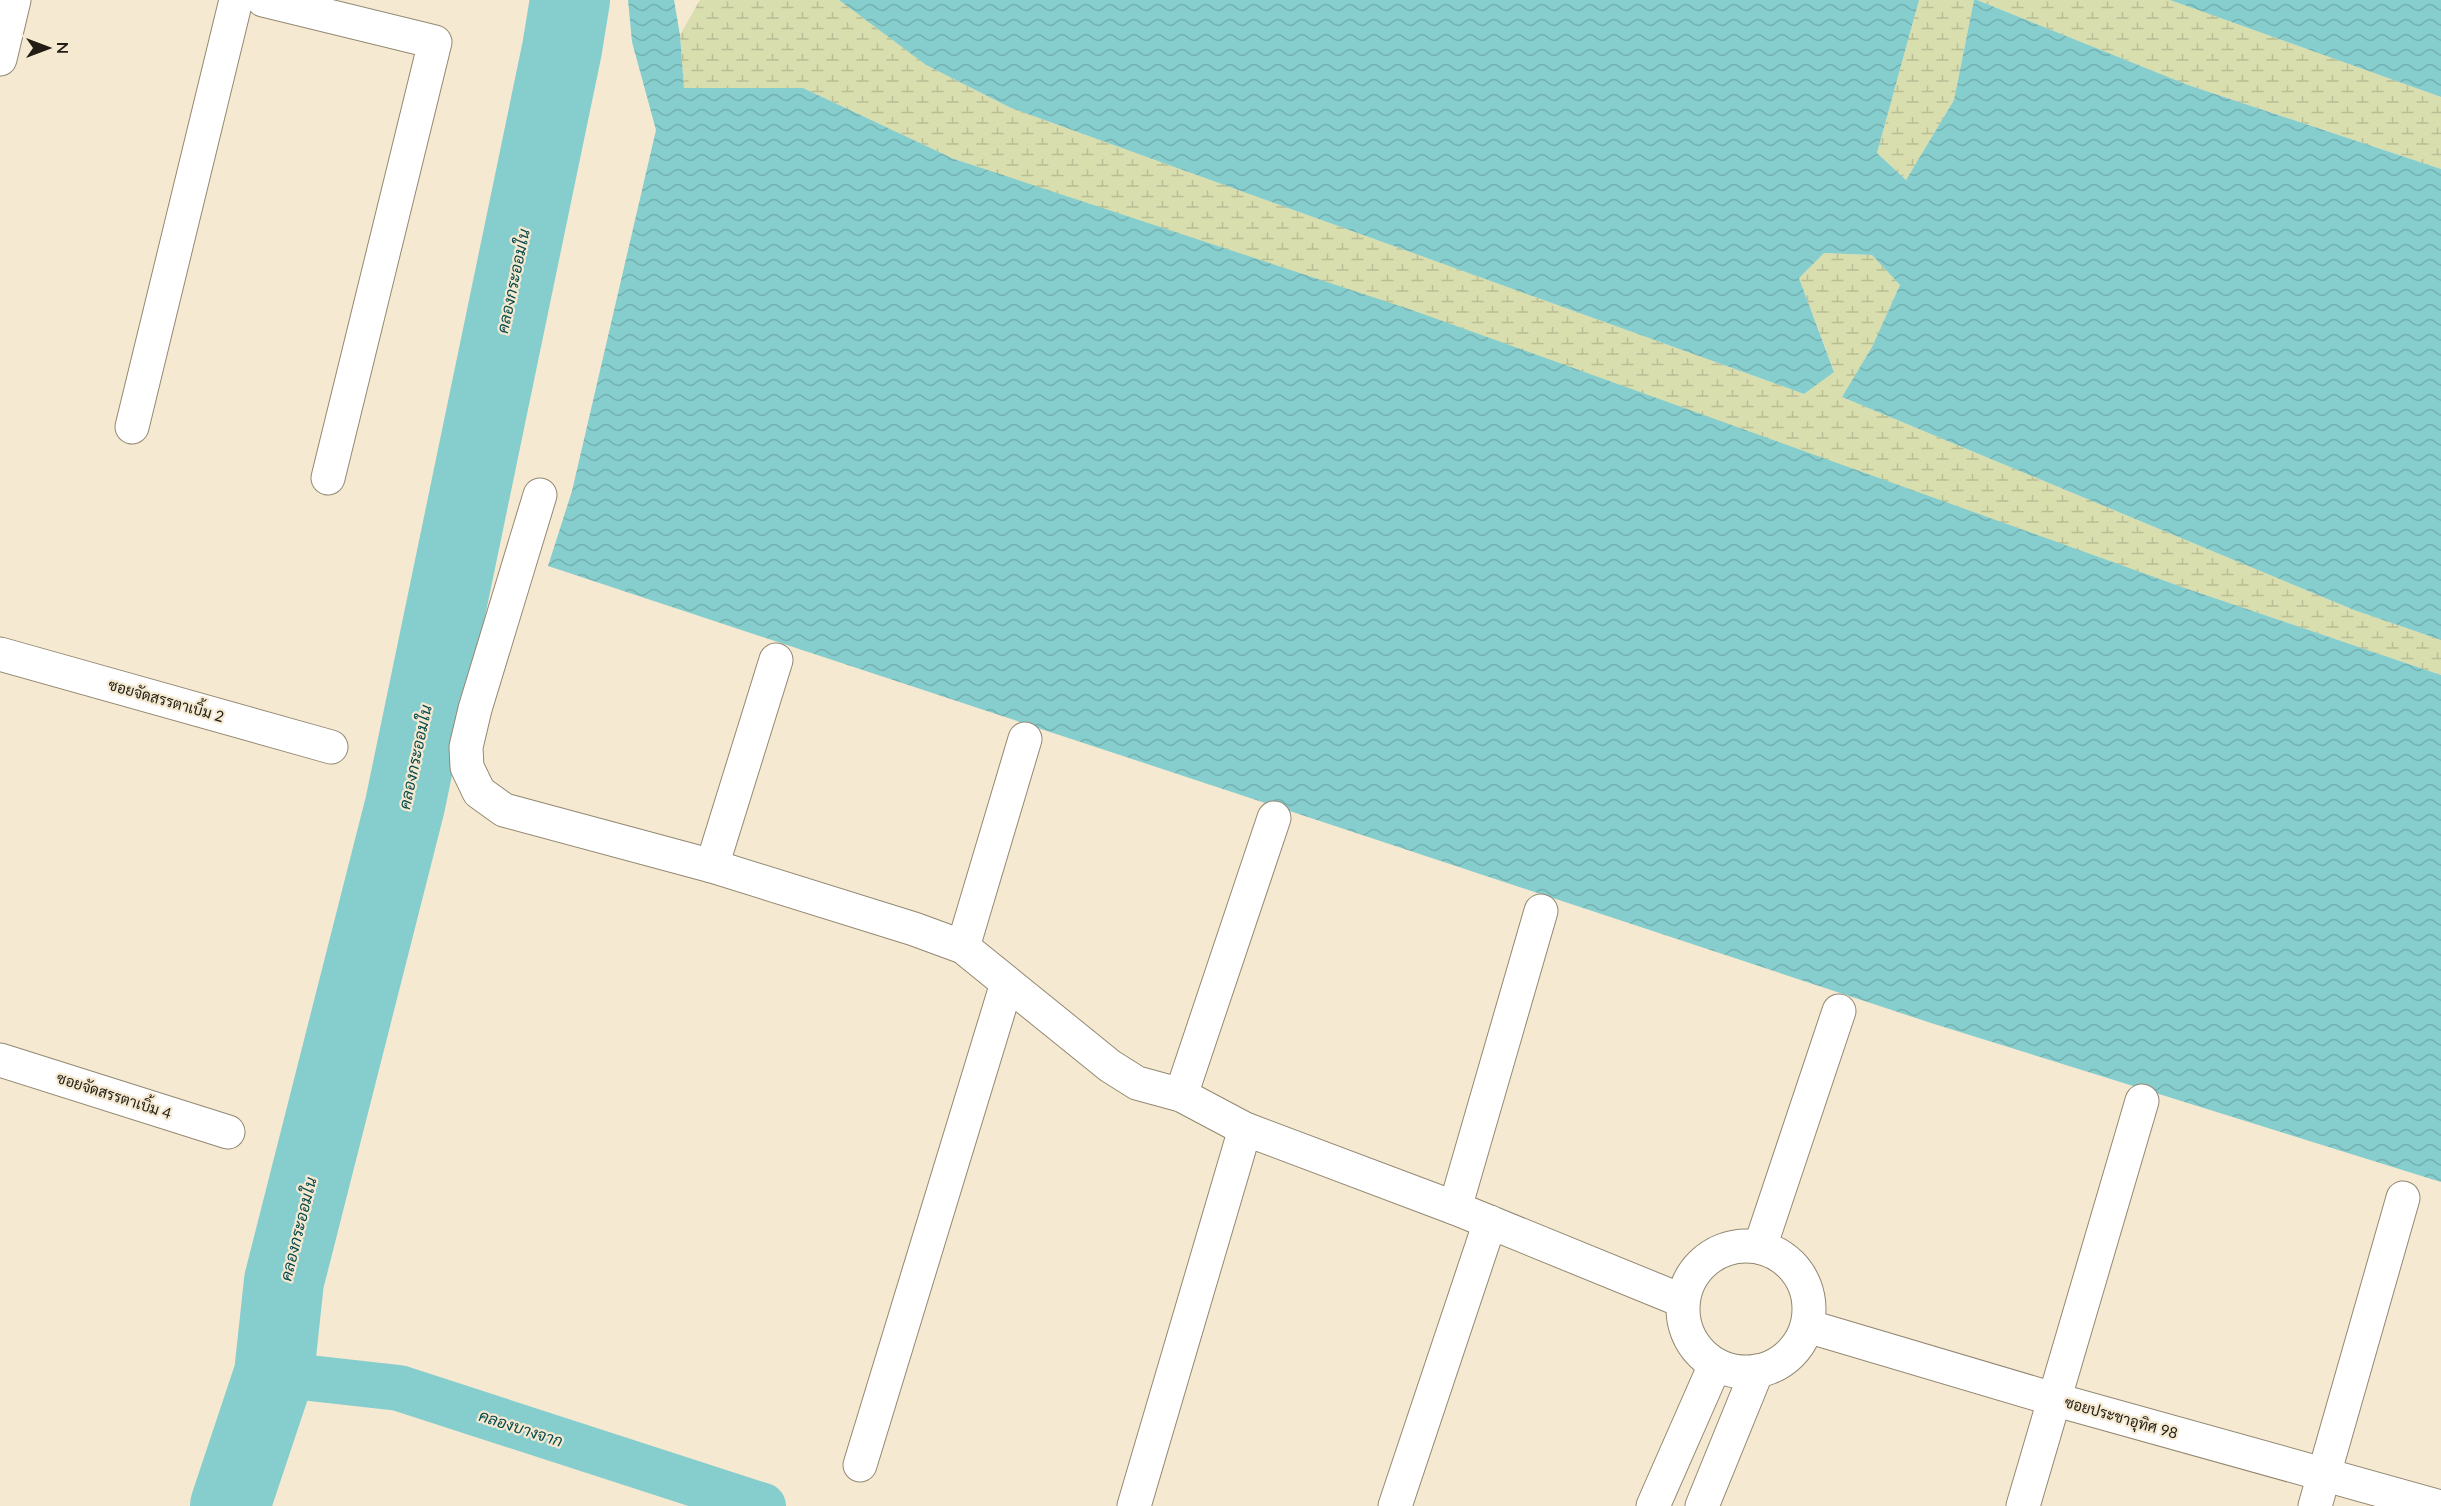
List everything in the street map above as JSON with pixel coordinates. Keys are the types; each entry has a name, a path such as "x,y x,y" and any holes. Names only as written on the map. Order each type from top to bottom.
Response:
{"street":[{"path":"0,59 14,0"},
{"path":"132,427 236,0"},
{"path":"263,0 435,42 328,478"},
{"path":"540,495 475,709 466,747 467,767 479,792 504,810 712,866 914,929 963,947 1110,1066 1137,1083 1181,1095 1245,1129 1455,1208 1683,1301"},
{"name":"ซอยจัดสรรตาเบิ้ม 2","path":"0,654 331,747"},
{"path":"712,866 776,660"},
{"path":"963,947 1025,739"},
{"path":"1181,1095 1274,818"},
{"path":"1455,1208 1541,911"},
{"path":"860,1465 1007,983"},
{"path":"1760,1247 1839,1011"},
{"name":"ซอยจัดสรรตาเบิ้ม 4","path":"0,1060 228,1132"},
{"path":"2023,1506 2142,1101"},
{"path":"1134,1506 1245,1129"},
{"path":"2315,1506 2403,1198"},
{"path":"1395,1506 1490,1222"},
{"path":"1734,1246 1760,1247 1785,1258 1801,1278 1808,1301 1807,1326 1796,1348 1777,1364 1757,1371 1735,1372 1715,1365 1698,1351 1685,1327 1683,1301 1692,1276 1710,1256 1734,1246"},
{"name":"ซอยประชาอุทิศ 98","path":"1807,1326 2053,1399 2437,1506"},
{"path":"1653,1506 1715,1365"},
{"path":"1702,1506 1757,1371"}],"green space":[{"path":"700,0 839,0 926,65 1011,108 1804,394 1834,371 1799,278 1823,253 1872,255 1900,285 1872,347 1842,397 2354,610 2441,640 2441,675 954,159 803,88 684,88 680,35"},
{"path":"1919,0 1974,0 1954,100 1906,180 1877,153"},
{"path":"1977,0 2170,0 2441,97 2441,169 2188,85"}],"water":[{"path":"628,0 674,0 680,35 684,88 803,88 954,159 1409,309 2182,587 2441,675 2441,1182 1931,1023 548,566 572,491 656,130 632,42"},
{"path":"839,0 1919,0 1877,153 1906,180 1954,100 1974,0 1977,0 2188,85 2441,169 2441,640 2354,610 1842,397 1872,347 1900,285 1872,255 1824,253 1799,278 1834,372 1804,394 1011,108 926,65"},
{"path":"2170,0 2441,0 2441,97"}],"waterway":[{"name":"คลองกระออมใน","path":"230,1506 274,1374 284,1281 405,805 562,49 570,0"},
{"name":"คลองบางจาก","path":"274,1374 399,1388 763,1506"}]}
